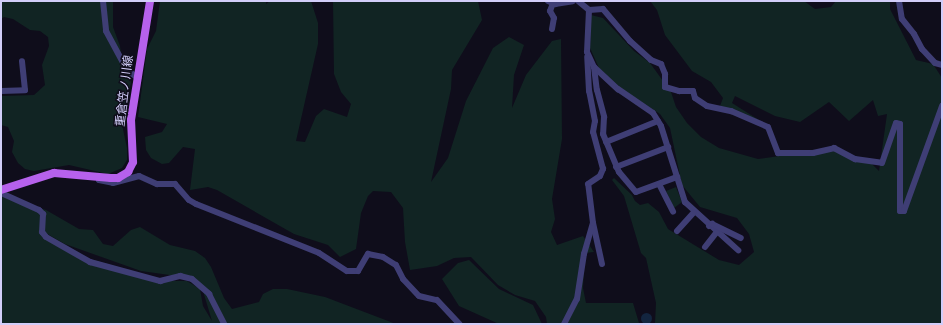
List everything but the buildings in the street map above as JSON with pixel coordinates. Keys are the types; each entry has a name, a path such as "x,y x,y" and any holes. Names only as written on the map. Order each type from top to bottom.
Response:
{"main road":[{"name":"重倉笠ノ川線","path":"1,191 54,173 118,178 128,172 132,165 131,120 150,1"}],"street":[{"path":"103,1 106,31 127,70 138,78"},
{"path":"552,29 554,18 550,11 551,2 573,1"},
{"path":"578,1 589,10 603,9 630,41 642,48 651,60 661,64 665,74 665,87 679,91 694,91 695,98 707,106 731,111 768,127 778,153 813,153 834,148 855,159 882,162 896,123 900,124 900,211 904,211 942,106"},
{"path":"898,1 902,19 922,49 935,63 942,65"},
{"path":"589,10 587,52 589,91 595,121 593,132 603,169 600,176 588,184 593,223 602,264"},
{"path":"587,52 594,67 606,142 616,167 636,192 677,177"},
{"path":"1,91 25,90 22,61"},
{"path":"594,67 618,89 653,113 658,121 668,146 685,202 716,233 738,250"},
{"path":"606,142 658,121"},
{"path":"616,167 668,146"},
{"path":"100,177 99,180 113,183 139,176 157,184 175,184 189,200 196,204 319,253 347,271 358,271 368,254 383,257 396,265 403,279 419,296 437,300 459,324"},
{"path":"659,184 673,212"},
{"path":"1,191 39,210 43,214 42,232 46,237 90,262 160,281 180,276 192,279 209,294 224,324"},
{"path":"677,231 694,212"},
{"path":"564,324 577,299 584,254 593,223"},
{"path":"709,226 712,224 741,238"},
{"path":"705,247 716,233"}],"green space":[{"path":"1,1 113,1 113,27 120,46 123,67 130,74 131,83 121,120 127,148 127,160 122,168 108,174 69,165 34,171 25,169 18,163 12,152 14,141 8,127 1,125 1,96 34,95 45,85 42,65 49,46 48,37 40,31 30,30 13,19 4,17 1,19"},
{"path":"160,1 266,1 266,4 270,1 311,1 318,23 318,44 296,141 305,142 316,116 324,109 347,117 351,104 341,92 334,74 333,1 478,1 482,20 452,70 451,89 431,182 448,158 466,101 493,48 509,37 524,45 514,75 512,108 526,75 552,41 561,39 562,139 552,199 555,219 551,232 557,245 583,236 594,252 585,253 583,288 586,303 633,303 639,323 655,323 656,303 646,258 641,253 624,196 612,180 614,178 640,205 648,203 659,212 668,229 719,260 739,265 754,252 749,234 737,218 700,207 682,185 670,128 660,114 622,89 599,68 590,48 591,15 603,18 634,51 650,63 671,92 676,107 687,123 701,137 719,148 758,159 829,149 872,164 879,171 887,114 878,116 873,100 849,121 829,102 800,122 775,116 735,96 732,103 759,120 720,106 723,98 711,82 692,71 665,35 657,10 650,1 804,1 815,9 831,7 836,1 890,1 890,9 916,60 933,64 942,78 942,324 547,324 546,317 535,301 515,295 498,285 471,257 454,258 437,266 410,270 405,242 403,208 391,192 373,191 368,196 361,213 356,249 340,257 328,245 294,234 217,190 208,187 190,190 195,149 183,147 169,163 162,164 151,158 146,150 145,137 162,132 167,124 138,117 147,49 156,31"},
{"path":"676,187 682,202 674,208 666,191"},
{"path":"1,195 46,210 79,229 93,230 103,244 113,246 131,230 140,227 170,245 195,251 205,258 211,267 224,298 232,309 259,302 263,294 273,289 287,289 325,297 396,324 1,324","holes":["44,232 65,244 141,271 184,277 203,291 212,321 203,306 200,289 187,281 167,281 90,259"]},
{"path":"469,260 499,289 533,305 542,324 499,324 459,306 442,279 458,263"}],"water":[{"path":"644,313 648,313 650,314 650,322 644,323 641,320 641,316"}]}
